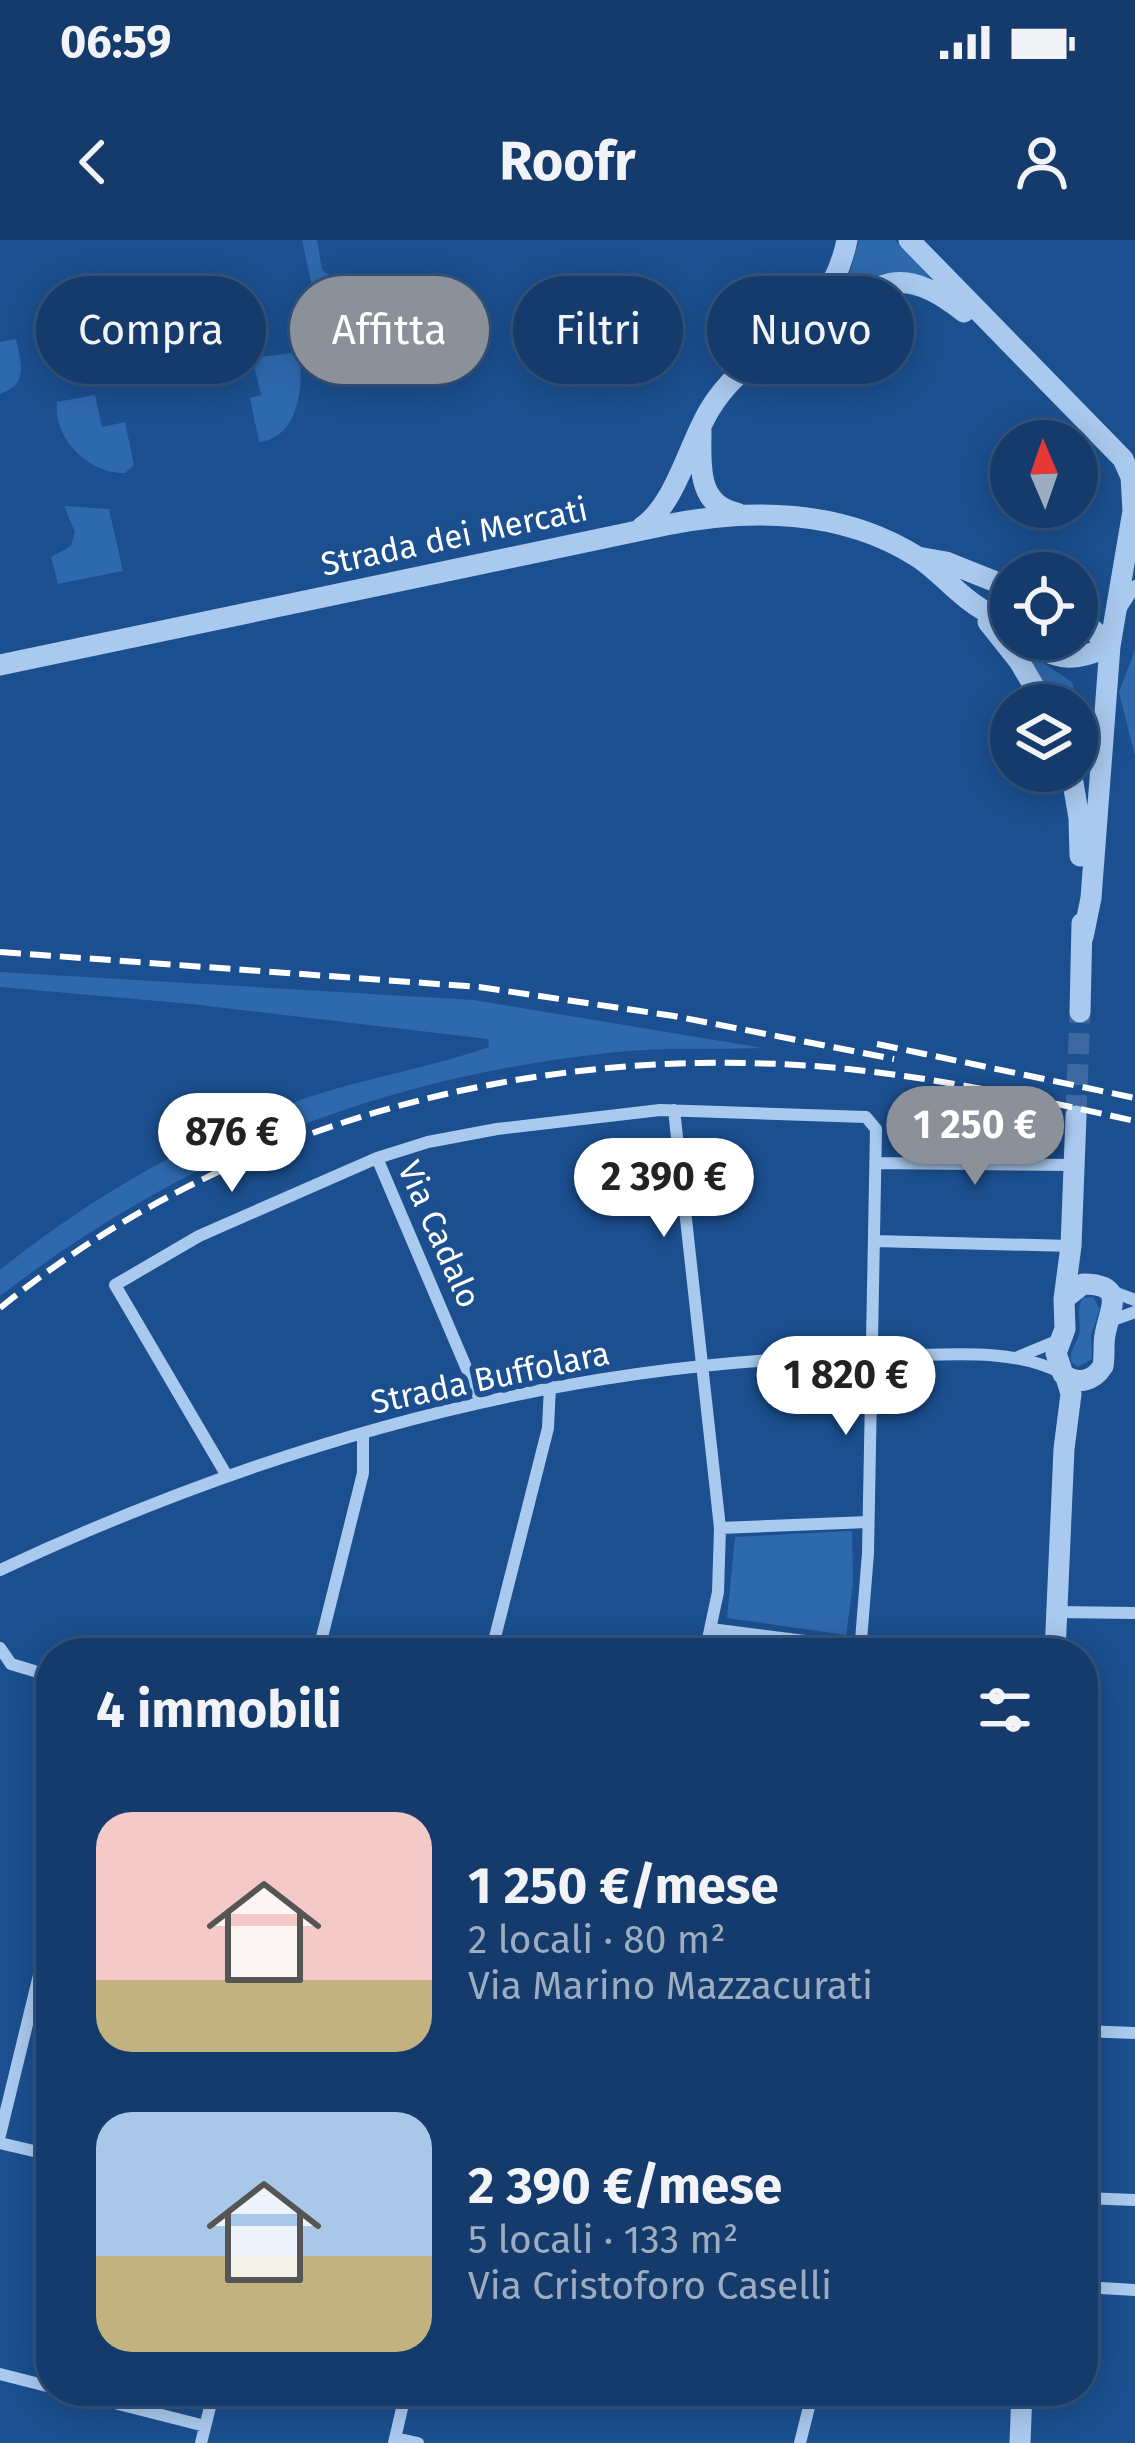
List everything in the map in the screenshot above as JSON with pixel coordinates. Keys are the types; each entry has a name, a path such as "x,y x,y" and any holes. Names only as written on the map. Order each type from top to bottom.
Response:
{"street":[{"path":"835,276 847,240"},
{"path":"909,240 1123,459 1133,478 1133,511 1110,646 1091,898 1083,938"},
{"path":"914,285 936,291 1009,342"},
{"path":"623,534 644,526 657,513 702,424 731,384"},
{"path":"702,424 701,468 707,492 718,506 742,513"},
{"name":"Strada dei Mercati","path":"0,665 742,513 792,516 877,536 918,557 990,615"},
{"name":"Strada dei Mercati","path":"918,557 946,562 990,580"},
{"path":"1114,619 1135,586"},
{"name":"Strada dei Mercati","path":"977,607 1032,684"},
{"path":"1098,635 1110,646"},
{"path":"1098,651 1110,646"},
{"path":"1075,792 1083,938 1080,1012"},
{"path":"674,1110 720,1528 718,1592 709,1638"},
{"path":"227,1476 115,1285 200,1236 377,1157 497,1129 674,1110 866,1117 876,1129 862,1638"},
{"path":"1055,1638 1071,1394 1056,1357 1066,1325 1076,1116"},
{"name":"Via Cadalo","path":"377,1157 480,1400"},
{"path":"875,1163 1074,1165"},
{"path":"874,1241 1071,1246"},
{"path":"1066,1376 1086,1380 1102,1370 1113,1300 1071,1246"},
{"path":"1064,1299 1078,1286 1103,1288 1135,1300"},
{"path":"1109,1322 1135,1312"},
{"name":"Strada Buffolara","path":"1016,1358 1061,1338"},
{"name":"Strada Buffolara","path":"0,1570 227,1476 363,1432 550,1386 703,1366 872,1356 1016,1358 1066,1376"},
{"path":"495,1638 548,1428 550,1386"},
{"path":"322,1638 363,1473 363,1432"},
{"path":"720,1528 868,1522"},
{"path":"1056,1612 1135,1613"},
{"path":"711,1629 775,1638"},
{"path":"2,1657 36,1672"},
{"path":"36,1989 0,2139 36,2151"},
{"path":"1098,2031 1135,2032"},
{"path":"1098,2199 1135,2200"},
{"path":"1098,2289 1135,2290"},
{"path":"0,2374 36,2383"},
{"path":"127,2406 206,2426"},
{"path":"201,2443 211,2406"},
{"path":"402,2406 394,2440 418,2443"},
{"path":"800,2443 809,2406"},
{"path":"1017,2406 1020,2443"}],"shaded area":[{"path":"302,240 317,240 322,270 331,276 310,276"},
{"path":"859,240 895,240 931,278 904,273 849,275"},
{"path":"16,339 19,379 0,394 0,342"},
{"path":"290,353 290,384 300,387 289,423 272,439 259,442 250,398 261,395 258,384 266,384 266,356"},
{"path":"95,395 102,427 125,422 134,465 125,473 87,461 61,429 57,402"},
{"path":"64,506 109,509 123,571 58,584 51,557 71,546 75,532"},
{"path":"1135,650 1135,756 1119,692"},
{"path":"1030,660 1039,660 1073,684 1044,684"},
{"path":"0,972 474,1000 763,1048 635,1050 531,1064 368,1102 291,1129 142,1201 0,1296 0,1270 109,1192 188,1148 312,1096 489,1047 488,1039 0,987"},
{"path":"1093,1297 1100,1309 1091,1335 1092,1359 1078,1367 1071,1358 1079,1335 1079,1307 1083,1298"},
{"path":"852,1531 853,1584 846,1635 727,1618 735,1537"}],"tunnel":[{"path":"1076,1116 1080,1012"}],"railway":[{"path":"0,952 479,987 674,1016 894,1059"},
{"path":"877,1044 1135,1098"},
{"path":"0,1308 92,1242 189,1186 292,1141 400,1106 510,1081 622,1067 735,1063 848,1069 956,1084 1135,1121"}]}
